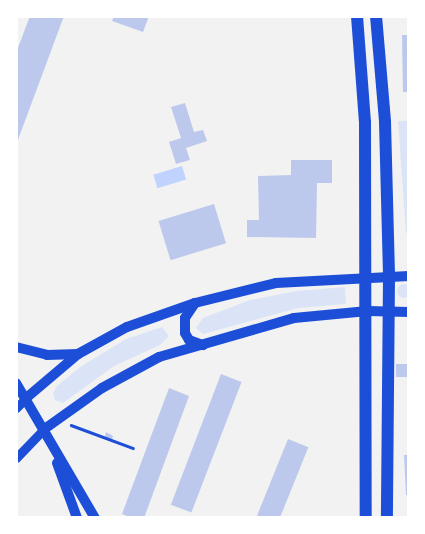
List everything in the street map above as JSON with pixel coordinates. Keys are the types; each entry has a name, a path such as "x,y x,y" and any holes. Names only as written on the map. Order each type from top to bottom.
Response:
{"main road":[{"path":"358,16 365,122 368,312 366,518"},
{"path":"376,16 383,83 389,276 386,518"},
{"path":"25,399 78,354 127,326 195,303 276,282 367,276 409,276"},
{"path":"195,303 185,318 185,333 189,340 203,345"},
{"path":"43,430 102,388 159,357 294,318 368,312 409,312"},
{"path":"16,347 47,355 78,354"},
{"path":"16,383 95,518"},
{"path":"52,446 77,518"}],"street":[{"path":"16,408 25,399"},
{"path":"16,458 43,430"}],"path":[{"path":"57,420 133,448"}],"shaded area":[{"path":"398,121 409,121 409,233 406,233"},
{"path":"404,284 409,286 411,291 409,296 404,298 399,296 397,291 399,286"},
{"path":"345,287 346,304 298,308 203,334 196,328 203,318 250,300 297,291"},
{"path":"162,327 169,336 160,345 114,366 63,403 55,400 53,393 57,386 80,367 126,339"}],"water":[{"path":"182,166 186,179 157,188 153,175"}],"building":[{"path":"30,16 64,16 16,145 16,53"},
{"path":"114,16 149,16 143,32 112,21"},
{"path":"402,35 409,35 409,92 403,92"},
{"path":"185,103 194,132 203,130 207,141 186,148 190,160 176,164 169,142 181,138 171,107"},
{"path":"291,160 332,160 332,183 317,183 316,238 247,237 247,220 259,220 258,176 291,175"},
{"path":"214,204 226,243 171,260 159,221"},
{"path":"396,364 409,364 409,377 396,377"},
{"path":"221,374 242,382 191,513 171,505"},
{"path":"169,388 189,396 144,518 132,518 122,514"},
{"path":"106,432 113,436 112,440 105,437"},
{"path":"288,439 308,447 280,518 257,517"},
{"path":"404,455 409,455 409,495 406,495"}]}
